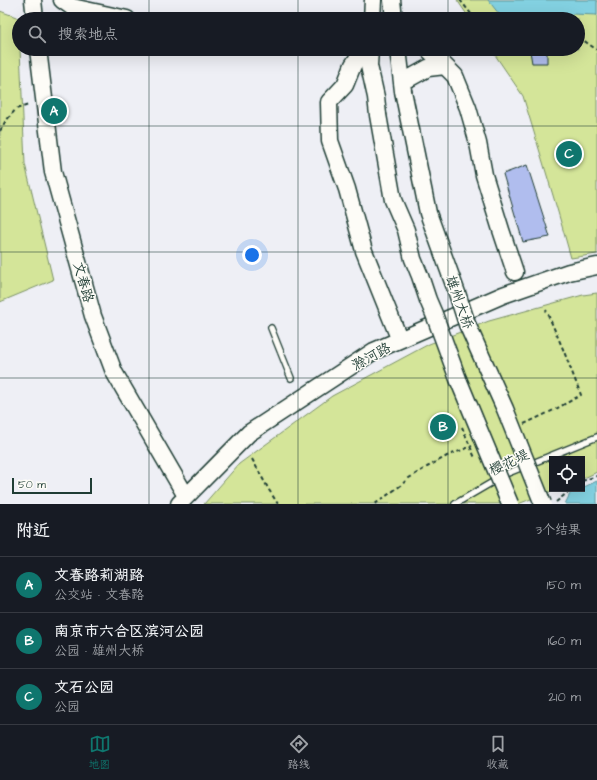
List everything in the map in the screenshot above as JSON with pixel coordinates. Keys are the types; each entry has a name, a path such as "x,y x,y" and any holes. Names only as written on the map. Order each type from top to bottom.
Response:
{"street":[{"path":"33,0 34,12"},
{"path":"62,0 72,7 95,12"},
{"path":"372,12 373,0"},
{"path":"392,0 393,12"},
{"name":"文春路","path":"39,56 53,172 93,316 114,372 183,500"},
{"path":"361,56 353,65 345,85 329,102 330,141 347,189 364,251 397,333"},
{"name":"雄州大桥","path":"367,56 376,97 393,200 406,230 413,259 463,392 510,504"},
{"name":"雄州大桥","path":"400,56 406,84 428,213 457,293 466,324 508,416 543,504"},
{"path":"435,56 455,76 468,108 478,143 484,175 515,272"},
{"path":"406,84 428,68 445,66"},
{"path":"345,85 370,85"},
{"name":"滁河路","path":"183,500 250,433 374,351 503,294 569,272 597,266"}],"lane":[{"path":"271,328 291,378"},
{"name":"樱花堤","path":"455,504 508,473 597,437"}],"path":[{"path":"460,0 469,12"},
{"path":"585,41 597,50"},
{"path":"0,131 5,122 16,109 29,105"},
{"path":"546,310 581,395 577,398"},
{"path":"376,504 427,467 446,456 468,448"},
{"path":"252,459 278,504"},
{"path":"585,480 597,476"},
{"path":"552,504 568,492"}],"green space":[{"path":"457,0 597,0 597,254 571,258 523,96 496,56 585,56 585,12 465,12"},
{"path":"0,11 12,15 12,56 20,56 25,164 53,280 0,302"},
{"path":"597,293 597,472 585,478 585,456 549,456 549,492 518,504 204,504 239,464 332,396 429,344 489,321 583,295"}],"water":[{"path":"488,0 597,0 597,15 585,14 585,12 497,12"},
{"path":"597,481 597,504 565,504 571,492 585,492 585,487"}],"building":[{"path":"531,56 547,56 547,63 532,63"},
{"path":"527,165 550,237 523,242 503,174"}],"place":[{"name":"文春路莉湖路","path":"54,111"},
{"name":"文石公园","path":"569,154"},
{"name":"南京市六合区滨河公园","path":"443,427"}]}
